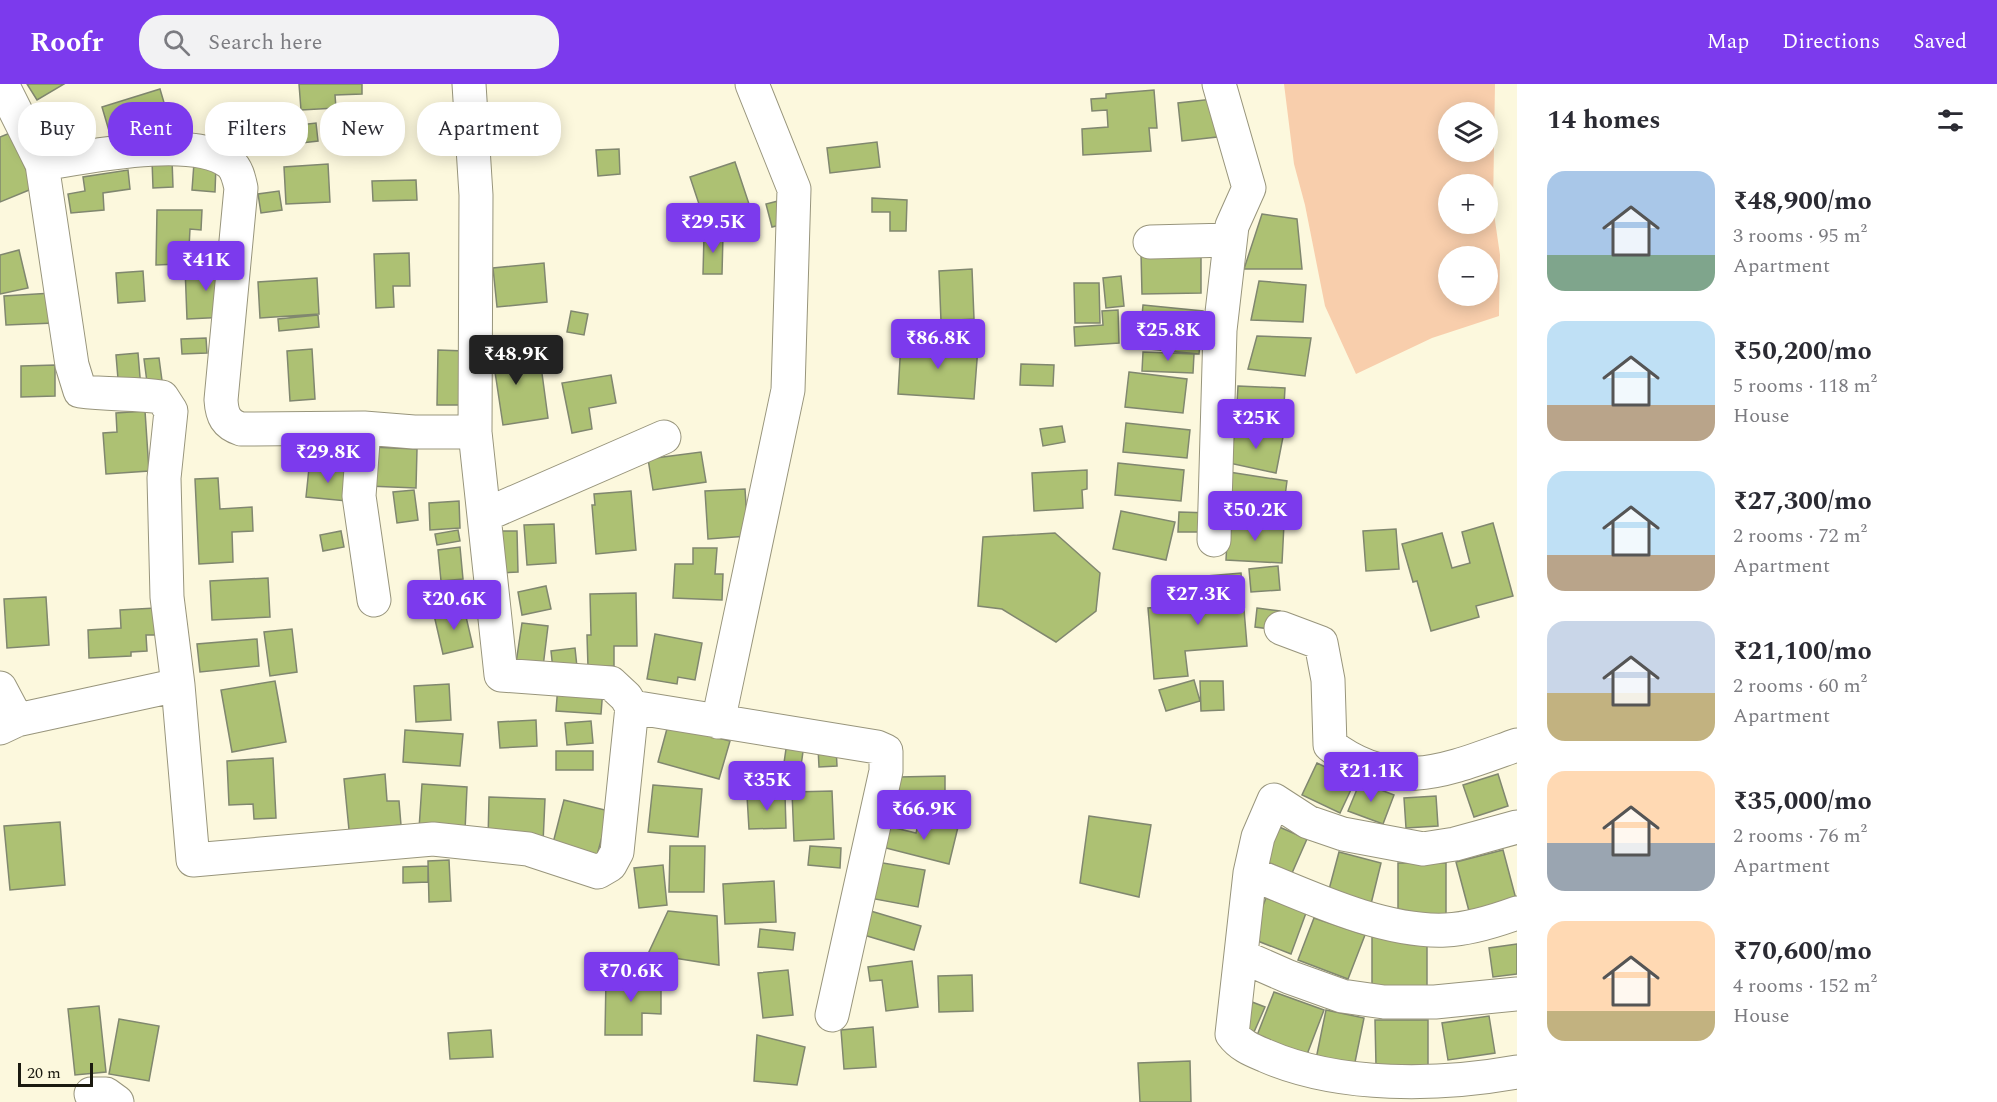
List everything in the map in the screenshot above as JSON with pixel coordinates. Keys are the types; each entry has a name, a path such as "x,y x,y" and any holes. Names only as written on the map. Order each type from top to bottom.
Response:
{"street":[{"path":"2,84 42,164 72,365 80,391 109,395 141,394 162,397 171,411 164,478 167,597 178,685 193,860 433,839 528,849 598,873 610,865 617,852 632,707 626,697 611,683 501,675 475,432 476,195 469,84"},
{"path":"718,722 788,390 794,189 752,84"},
{"path":"1214,540 1220,330 1232,226 1249,188 1219,84"},
{"path":"42,164 173,148 219,157 235,169 241,188 221,400 222,414 227,422"},
{"path":"1150,242 1230,240"},
{"path":"171,411 227,422 241,429 364,428 414,432 475,432"},
{"path":"364,428 359,496 374,600"},
{"path":"485,515 664,437"},
{"path":"1281,628 1321,643 1328,680 1330,745 1350,761 1375,770 1420,775 1450,769 1517,745"},
{"path":"0,688 9,724 178,685"},
{"path":"632,707 876,747 886,751 884,782 832,1015"},
{"path":"1517,827 1455,844 1423,849 1343,834 1308,822 1274,800 1258,837 1250,873 1232,1034 1240,1044 1289,1066 1376,1081 1413,1081 1517,1072"},
{"path":"1250,873 1348,913 1407,926 1446,930 1490,922 1517,913"},
{"path":"1241,956 1289,977 1342,996 1384,1002 1435,1002 1517,994"}],"shaded area":[{"path":"1284,84 1495,84 1495,102 1438,102 1438,162 1494,162 1494,174 1438,174 1438,234 1497,234 1500,255 1499,316 1432,338 1356,374 1325,306 1305,205 1294,164"}],"building":[{"path":"27,84 64,84 37,100"},
{"path":"299,84 362,84 362,94 335,95 336,102 320,102 320,109 308,110 308,102 300,102"},
{"path":"160,89 164,102 118,102"},
{"path":"1154,90 1157,128 1149,128 1151,151 1083,155 1082,129 1108,127 1107,110 1092,111 1091,99 1106,98 1106,94"},
{"path":"1213,99 1217,137 1182,141 1178,103"},
{"path":"108,105 108,127 102,107"},
{"path":"316,123 318,141 308,142 308,124"},
{"path":"10,133 18,156 20,156 34,188 0,202 0,137"},
{"path":"877,142 880,167 830,173 827,148"},
{"path":"619,149 620,174 598,176 596,150"},
{"path":"172,159 173,187 153,188 152,160"},
{"path":"735,162 751,210 706,225 690,177"},
{"path":"194,163 216,165 215,192 192,190"},
{"path":"328,164 330,202 286,204 284,167"},
{"path":"128,170 130,189 103,193 104,210 71,213 68,194 85,191 83,177"},
{"path":"416,180 417,200 373,201 372,181"},
{"path":"279,191 282,210 261,213 258,194"},
{"path":"872,198 907,200 906,231 890,231 890,212 872,212"},
{"path":"786,199 792,222 772,227 766,204"},
{"path":"157,210 202,210 201,230 190,229 189,248 179,247 179,264 156,265"},
{"path":"1262,214 1297,219 1302,269 1244,269"},
{"path":"704,235 723,235 722,274 703,274"},
{"path":"19,250 28,288 0,294 0,255"},
{"path":"409,253 410,286 393,286 394,307 376,308 374,254"},
{"path":"1141,253 1201,253 1201,293 1142,294"},
{"path":"544,263 547,302 497,307 493,268"},
{"path":"226,265 228,317 187,319 185,267"},
{"path":"972,269 974,319 941,321 939,271"},
{"path":"143,271 145,301 118,303 116,273"},
{"path":"1121,276 1124,306 1106,308 1103,278"},
{"path":"317,278 319,314 260,318 258,282"},
{"path":"1259,281 1306,285 1303,322 1251,320"},
{"path":"1074,283 1099,283 1100,323 1075,323"},
{"path":"52,293 54,323 6,325 4,296"},
{"path":"1143,305 1203,311 1199,354 1139,348"},
{"path":"1118,310 1119,343 1075,346 1074,327 1103,325 1102,311"},
{"path":"571,311 588,314 584,335 567,332"},
{"path":"318,315 319,327 279,331 278,319"},
{"path":"1257,336 1311,338 1305,376 1248,369"},
{"path":"206,338 207,353 182,354 181,339"},
{"path":"901,342 978,347 974,399 898,394"},
{"path":"512,343 516,370 541,366 548,418 503,425 495,372 484,373 480,348"},
{"path":"312,349 315,399 290,401 287,351"},
{"path":"438,350 465,351 464,405 437,405"},
{"path":"1143,352 1194,354 1193,373 1142,371"},
{"path":"138,353 141,389 119,391 116,355"},
{"path":"159,358 163,388 148,390 144,359"},
{"path":"1021,364 1054,365 1053,386 1020,385"},
{"path":"55,365 55,396 21,397 21,366"},
{"path":"1129,372 1187,379 1183,413 1125,407"},
{"path":"611,375 616,403 589,408 592,429 572,433 562,383"},
{"path":"1238,386 1285,388 1283,422 1236,420"},
{"path":"145,411 149,471 106,474 103,433 117,432 116,413"},
{"path":"1126,423 1190,430 1187,458 1123,452"},
{"path":"1062,426 1065,442 1043,446 1040,429"},
{"path":"1236,427 1283,437 1276,473 1229,463"},
{"path":"332,442 352,442 352,463 332,464"},
{"path":"370,447 417,449 416,488 368,486"},
{"path":"701,452 706,482 653,490 648,459"},
{"path":"1118,463 1184,470 1181,501 1115,495"},
{"path":"309,468 350,472 347,501 306,497"},
{"path":"1087,470 1087,489 1082,490 1083,508 1034,511 1032,473"},
{"path":"1229,472 1287,481 1283,511 1224,501"},
{"path":"218,478 220,509 252,507 253,531 232,532 233,562 199,564 195,479"},
{"path":"745,489 748,536 708,539 705,491"},
{"path":"414,490 418,520 397,523 393,492"},
{"path":"631,491 636,550 596,554 592,505 595,505 594,494"},
{"path":"459,501 460,528 430,530 429,503"},
{"path":"1121,511 1175,522 1166,560 1113,549"},
{"path":"1179,512 1211,513 1211,532 1178,532"},
{"path":"1228,521 1284,524 1282,563 1226,560"},
{"path":"1493,523 1513,596 1476,606 1479,617 1431,631 1417,581 1413,582 1402,544 1442,533 1452,568 1470,563 1462,532"},
{"path":"554,524 556,563 527,565 524,525"},
{"path":"1396,529 1399,569 1366,571 1363,531"},
{"path":"458,530 460,541 437,545 435,534"},
{"path":"341,531 344,547 323,551 320,535"},
{"path":"496,531 517,531 518,572 498,573"},
{"path":"1055,533 1100,573 1096,611 1056,642 1002,609 978,606 983,537"},
{"path":"460,547 463,579 441,581 438,550"},
{"path":"693,548 717,548 715,574 723,574 722,600 673,598 675,564 693,564"},
{"path":"1278,566 1280,590 1251,592 1249,569"},
{"path":"1241,573 1247,646 1185,651 1188,676 1154,679 1148,608 1210,603 1207,576"},
{"path":"268,578 270,617 212,620 210,581"},
{"path":"546,586 551,609 522,615 518,592"},
{"path":"636,593 637,646 614,646 614,666 588,667 587,635 591,635 590,594"},
{"path":"46,597 49,645 7,648 4,599"},
{"path":"155,608 156,635 146,635 147,651 131,652 131,656 89,658 88,630 121,628 120,610"},
{"path":"464,608 473,647 443,654 434,615"},
{"path":"1257,608 1280,611 1278,630 1255,627"},
{"path":"522,623 548,626 543,667 516,663"},
{"path":"292,629 297,672 270,676 264,632"},
{"path":"655,634 702,643 695,680 678,677 677,684 647,679"},
{"path":"257,639 259,666 200,672 197,644"},
{"path":"575,648 577,667 553,670 551,651"},
{"path":"1194,680 1200,701 1166,711 1159,690"},
{"path":"275,681 286,742 232,752 221,690"},
{"path":"1200,681 1223,681 1224,710 1201,711"},
{"path":"449,684 451,720 416,722 414,686"},
{"path":"558,685 603,688 601,714 556,711"},
{"path":"536,720 537,746 500,748 498,722"},
{"path":"591,721 593,743 567,745 565,723"},
{"path":"668,725 730,741 719,779 658,762"},
{"path":"405,730 463,734 460,766 403,762"},
{"path":"788,735 805,737 801,766 784,763"},
{"path":"836,746 837,766 819,767 818,747"},
{"path":"556,751 593,751 593,770 556,770"},
{"path":"273,758 276,818 254,819 253,804 229,805 227,761"},
{"path":"1317,763 1355,781 1340,813 1302,795"},
{"path":"385,774 387,801 399,801 401,825 349,830 344,779"},
{"path":"1498,774 1508,806 1474,817 1463,785"},
{"path":"945,776 945,808 899,809 899,777"},
{"path":"1360,782 1394,795 1383,824 1348,811"},
{"path":"422,784 467,787 465,831 419,829"},
{"path":"653,785 702,789 698,837 648,832"},
{"path":"832,791 834,839 794,841 792,792"},
{"path":"785,795 786,828 749,829 747,796"},
{"path":"1436,796 1438,826 1406,828 1404,798"},
{"path":"489,797 545,799 543,843 488,841"},
{"path":"564,800 609,811 596,859 552,847"},
{"path":"1089,816 1151,825 1139,897 1080,883"},
{"path":"920,818 958,827 949,864 882,847 887,826 916,833"},
{"path":"60,822 65,885 10,890 4,826"},
{"path":"1277,826 1307,839 1292,873 1263,860"},
{"path":"670,846 705,846 704,892 669,892"},
{"path":"810,846 841,848 840,868 808,865"},
{"path":"1503,850 1516,899 1469,911 1456,862"},
{"path":"1339,852 1381,863 1370,908 1327,897"},
{"path":"449,860 451,901 429,902 428,861"},
{"path":"871,861 925,870 918,907 864,897"},
{"path":"1398,863 1446,863 1446,914 1398,914"},
{"path":"663,865 667,905 639,908 634,868"},
{"path":"428,866 428,882 403,883 403,867"},
{"path":"774,881 776,922 725,924 723,884"},
{"path":"1266,898 1306,913 1291,954 1250,938"},
{"path":"864,909 921,926 914,950 857,933"},
{"path":"668,911 717,916 719,965 648,954"},
{"path":"1314,918 1365,935 1348,979 1298,960"},
{"path":"760,929 795,933 793,950 758,947"},
{"path":"1427,936 1427,992 1372,992 1372,937"},
{"path":"1517,944 1517,974 1493,977 1489,948"},
{"path":"912,961 918,1007 886,1011 882,980 870,981 868,967"},
{"path":"788,970 793,1015 763,1018 758,973"},
{"path":"972,975 973,1011 939,1012 938,976"},
{"path":"606,977 661,977 661,1014 642,1013 642,1035 605,1035"},
{"path":"1274,992 1324,1010 1306,1057 1256,1038"},
{"path":"1247,1000 1265,1007 1254,1032 1236,1024"},
{"path":"99,1006 106,1072 75,1075 68,1009"},
{"path":"1326,1010 1364,1018 1354,1067 1316,1059"},
{"path":"1489,1016 1495,1053 1448,1060 1442,1023"},
{"path":"119,1019 159,1026 149,1081 109,1074"},
{"path":"1375,1020 1428,1020 1428,1065 1376,1066"},
{"path":"873,1027 876,1067 844,1069 841,1030"},
{"path":"491,1030 493,1057 450,1059 448,1033"},
{"path":"757,1035 805,1047 797,1085 754,1081"},
{"path":"1190,1061 1191,1102 1140,1102 1138,1063"}]}
